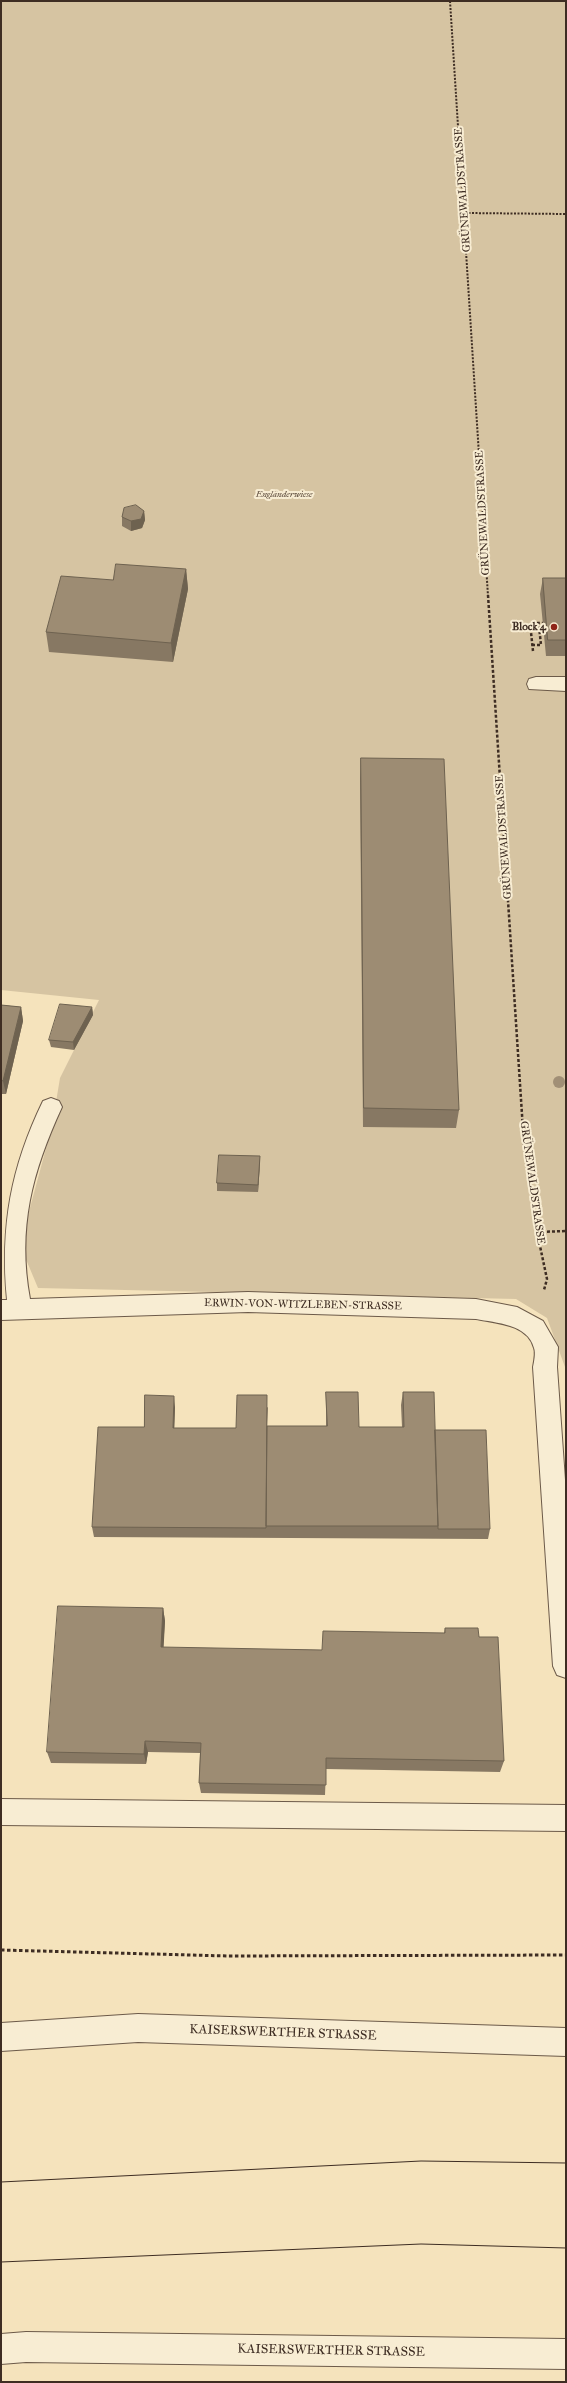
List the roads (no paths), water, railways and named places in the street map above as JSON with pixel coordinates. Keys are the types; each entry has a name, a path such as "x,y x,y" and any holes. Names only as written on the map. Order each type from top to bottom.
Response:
{"street":[{"path":"536,684 566,684"},
{"name":"ERWIN-VON-WITZLEBEN-STRASSE","path":"51,1107 19,1186 11,1234 12,1277 10,1309 248,1302 476,1309 517,1317 535,1328 546,1347 545,1367 566,1666"},
{"path":"1,1812 566,1818"},
{"name":"KAISERSWERTHER STRASSE","path":"1,2037 138,2028 566,2042"},
{"name":"KAISERSWERTHER STRASSE","path":"1,2349 26,2347 566,2354"}],"tram line":[{"path":"1,2182 421,2161 566,2163"},
{"path":"1,2262 421,2244 566,2248"}],"place":[{"name":"Block 4","path":"554,627"}],"park label":[{"name":"Engländerwiese","path":"284,495"}]}
